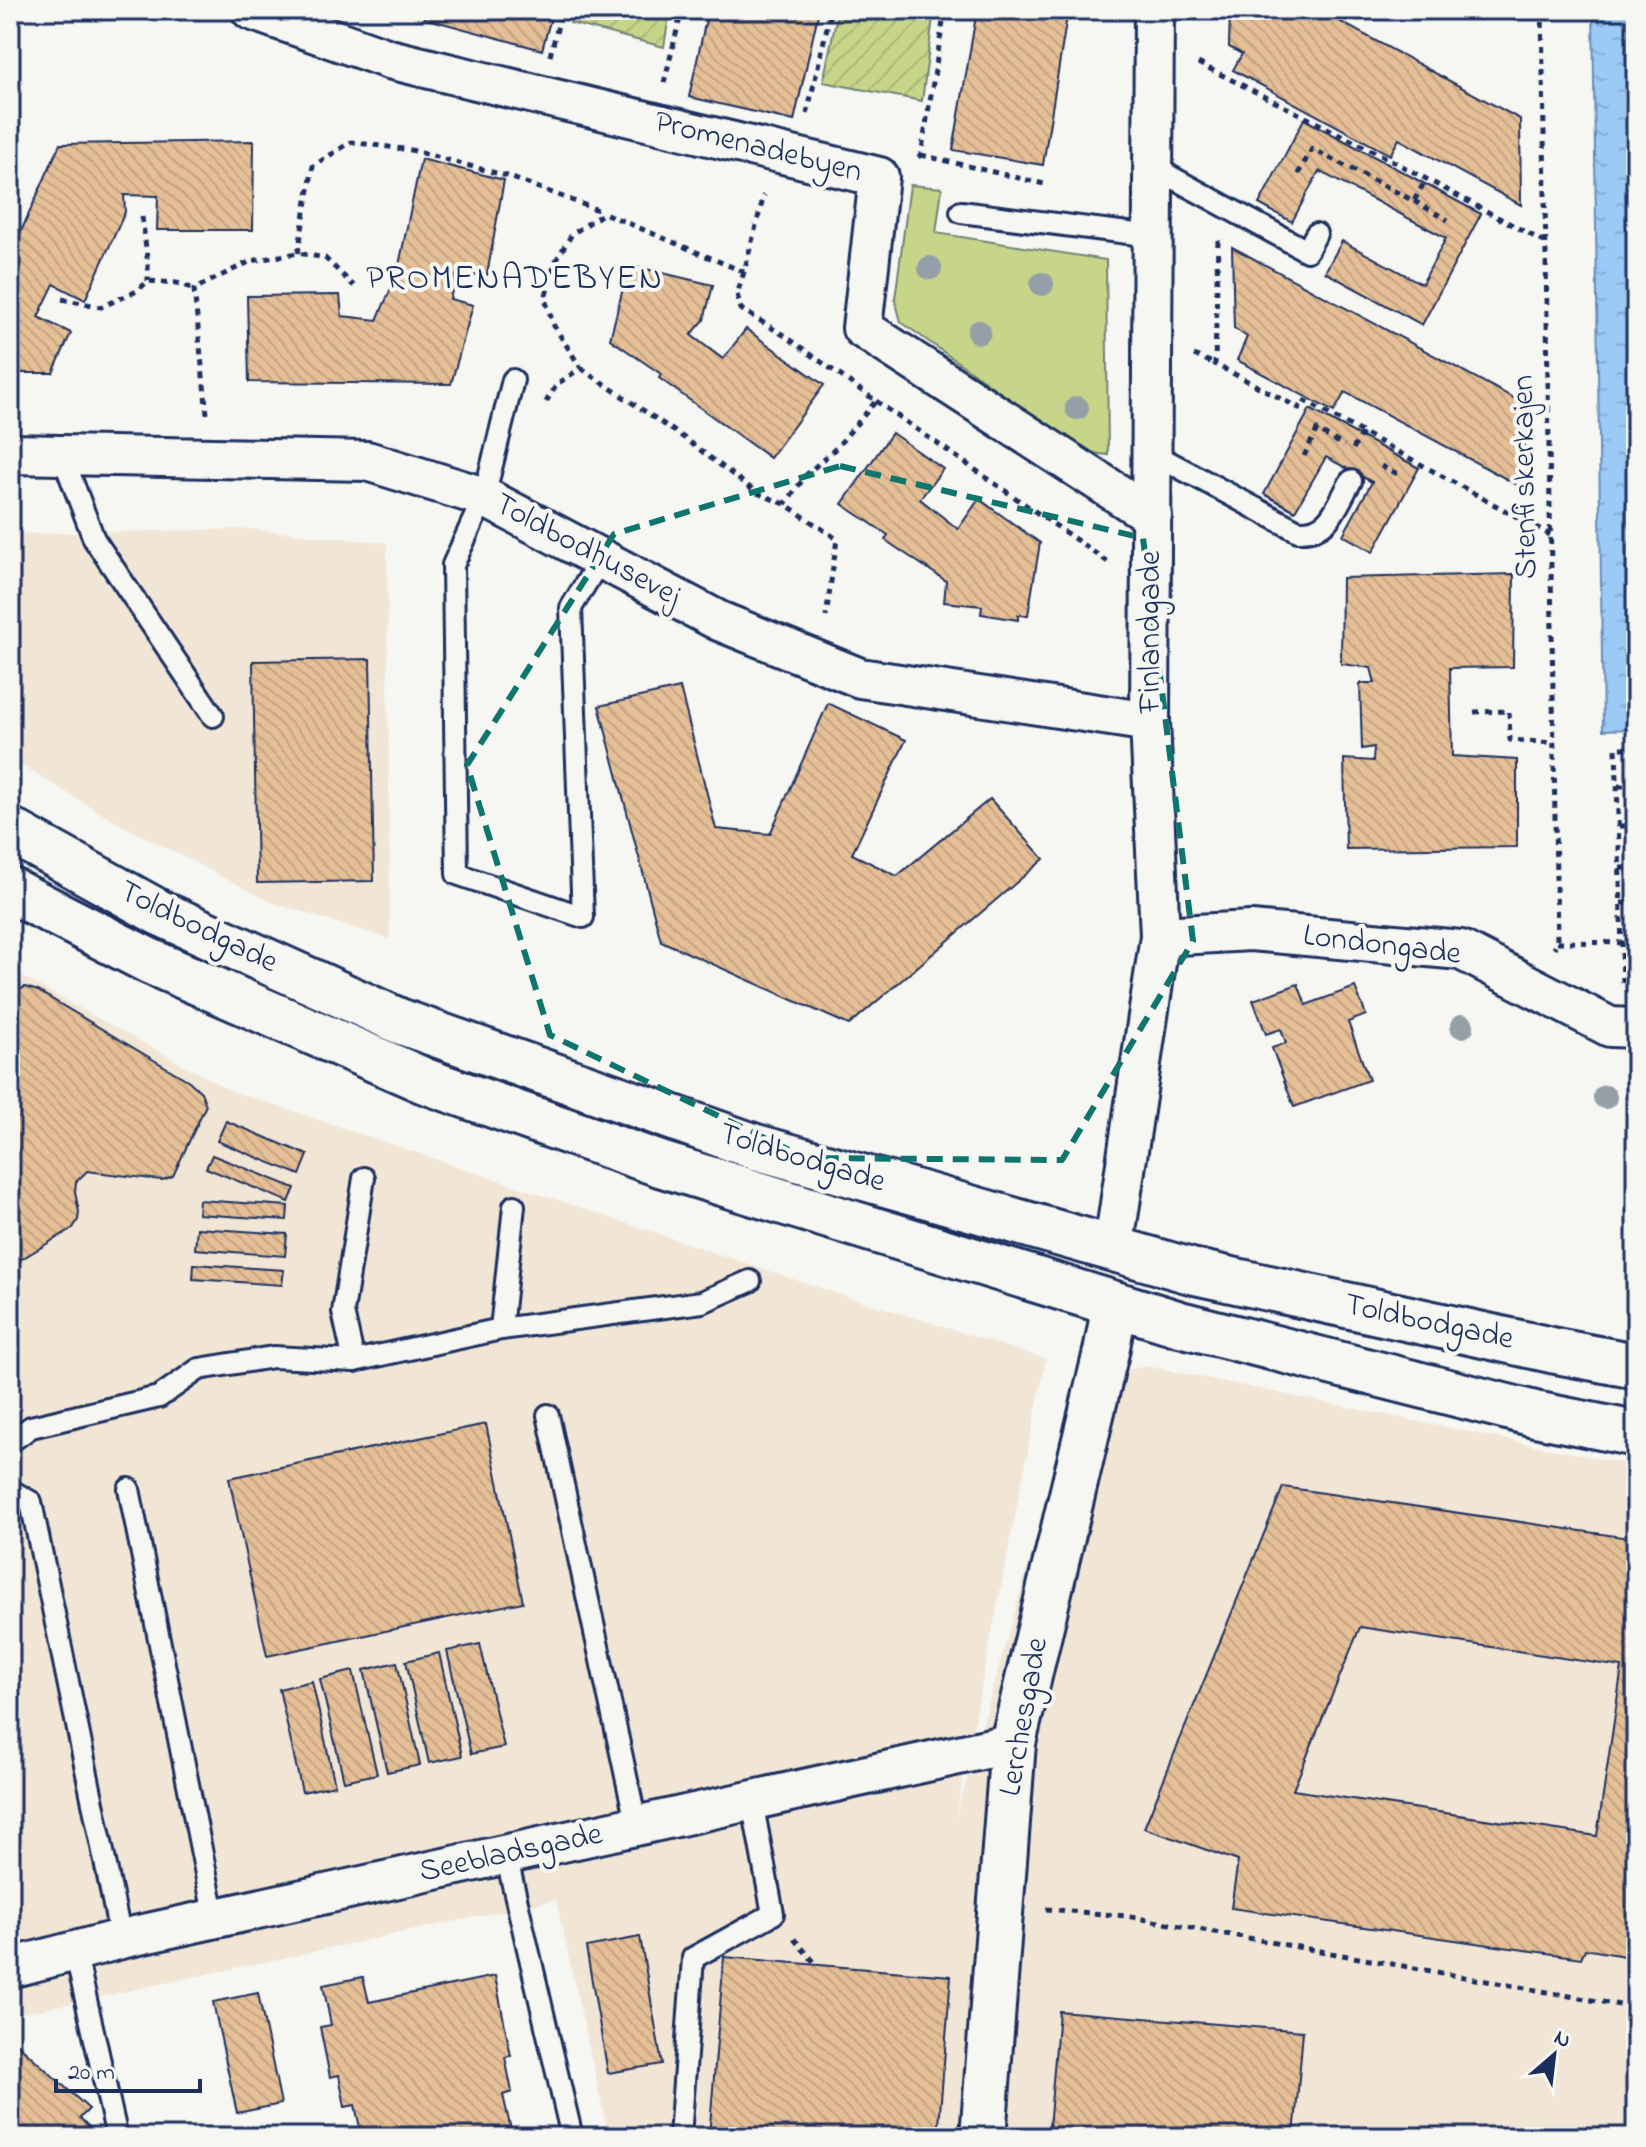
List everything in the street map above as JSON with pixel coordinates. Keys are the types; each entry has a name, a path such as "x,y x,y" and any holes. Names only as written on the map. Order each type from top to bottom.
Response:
{"main road":[{"name":"Toldbodgade","path":"10,830 160,913 399,1021 756,1147 1202,1274 1636,1366"},
{"name":"Toldbodgade","path":"10,890 149,961 425,1081 660,1164 1180,1324 1535,1414 1636,1434"},
{"name":"Lerchesgade","path":"983,2137 1013,1743 1106,1352 1115,1305 1113,1251"}],"street":[{"name":"Promenadebyen","path":"251,10 389,59 879,177 862,328 1152,516"},
{"name":"Finlandgade","path":"1113,1251 1160,936 1150,722 1154,10"},
{"name":"Toldbodhusevej","path":"10,454 367,461 484,497 719,621 860,678 1150,722"},
{"name":"Londongade","path":"1160,936 1251,931 1461,950 1610,1027 1636,1028"},
{"name":"Seebladsgade","path":"10,1968 121,1939 1013,1743"}],"lane":[{"path":"1153,167 1307,251 1316,234"},
{"path":"961,212 1152,236"},
{"path":"513,380 484,497 453,565 457,874 583,917 571,608 601,558"},
{"path":"1152,453 1298,531 1313,532 1327,523 1351,481"},
{"path":"63,457 94,539 213,716"},
{"path":"354,1361 343,1312 364,1178"},
{"path":"501,1329 514,1206"},
{"path":"10,1442 31,1427 159,1397 199,1369 273,1357 354,1361 501,1329 702,1302 750,1281"},
{"path":"548,1415 637,1827"},
{"path":"129,1489 215,1919"},
{"path":"10,1490 31,1502 121,1939"},
{"path":"680,2137 693,1958 773,1914 752,1801"},
{"path":"506,1855 572,2137"},
{"path":"75,1951 117,2137"}],"path":[{"path":"654,122 682,10"},
{"path":"831,10 786,154 737,294 741,309 785,336 1017,501 1151,591"},
{"path":"921,155 945,10"},
{"name":"Stenfiskerkajen","path":"1542,10 1557,942 1622,943"},
{"path":"1229,79 1546,243"},
{"path":"298,253 313,166 351,142 411,150 507,176 744,272"},
{"path":"1298,174 1312,149 1448,220"},
{"path":"879,177 921,155 1043,184"},
{"path":"1414,201 1426,179"},
{"path":"1219,203 1215,364 1299,408 1303,400 1550,535"},
{"path":"604,213 572,234 555,262 545,299 554,326 581,368 687,440 757,493 785,504 837,539 831,585"},
{"path":"142,217 148,281"},
{"path":"62,299 101,307 137,291 148,281 177,283 194,289 251,261 298,253 325,258 354,286"},
{"path":"194,289 204,378"},
{"path":"557,384 581,368"},
{"path":"785,504 807,474 836,448 876,401"},
{"path":"1304,456 1317,430 1352,450 1362,433"},
{"path":"1474,712 1509,711 1510,740 1554,743"},
{"path":"1636,748 1616,748 1623,986 1636,986"},
{"path":"1618,786 1636,786"},
{"path":"1619,826 1636,826"},
{"path":"1620,868 1636,868"},
{"path":"1621,903 1636,903"},
{"path":"1622,943 1636,943"},
{"path":"1001,1905 1126,1916 1636,2008"}],"highlighted area":[{"path":"840,466 1143,538 1193,941 1062,1160 806,1158 550,1035 467,765 614,534"}],"shaded area":[{"path":"250,529 387,543 390,939 273,903 116,822 10,758 10,534"},
{"path":"10,970 229,1090 832,1292 1046,1359 955,1820 1081,1381 1146,1366 1636,1466 1636,2137 609,2137 556,1900 10,2016"}],"green space":[{"path":"573,10 670,10 664,47 570,23"},
{"path":"838,10 934,10 922,101 823,82"},
{"path":"910,185 942,188 936,233 1106,260 1108,455 1078,447 901,322 895,299"},
{"path":"1636,755 1636,978 1630,756"}],"water":[{"path":"1593,10 1636,10 1636,729 1603,730"}],"building":[{"path":"426,10 553,10 542,50 424,18"},
{"path":"708,10 819,10 794,121 689,97"},
{"path":"977,10 1068,10 1043,165 953,150"},
{"path":"1230,10 1319,10 1520,119 1521,205 1399,139 1390,155 1233,70 1242,54 1229,47"},
{"path":"1304,119 1481,214 1422,325 1325,272 1342,241 1422,284 1446,238 1319,171 1292,222 1259,204"},
{"path":"254,141 253,230 157,230 158,196 124,195 125,212 85,300 54,284 38,317 71,333 53,373 10,373 10,256 60,144"},
{"path":"421,159 504,180 487,275 456,275 450,299 473,305 451,384 249,382 247,296 340,295 342,316 377,320 397,275"},
{"path":"1232,247 1523,403 1525,489 1345,392 1334,412 1237,360 1247,337 1234,328"},
{"path":"629,265 713,285 704,320 691,335 723,359 746,329 824,385 770,458 610,339"},
{"path":"1310,409 1419,468 1373,552 1343,535 1372,482 1326,457 1295,511 1264,494"},
{"path":"892,433 943,469 920,499 958,529 979,499 1040,543 1028,615 1018,615 1018,620 981,614 982,606 944,602 946,581 885,540 888,535 842,504"},
{"path":"1514,574 1513,667 1450,668 1452,756 1517,760 1517,847 1346,849 1344,759 1373,761 1374,747 1362,749 1360,683 1375,683 1371,668 1341,664 1342,578"},
{"path":"370,659 374,881 257,883 253,661"},
{"path":"680,688 716,829 770,834 828,703 906,740 852,854 897,876 990,799 1044,859 849,1025 661,941 599,706"},
{"path":"1298,984 1306,1005 1355,987 1366,1015 1348,1022 1369,1080 1294,1107 1272,1048 1286,1043 1281,1029 1266,1034 1253,1000"},
{"path":"25,987 38,991 189,1081 201,1092 206,1105 173,1176 163,1180 87,1171 76,1182 79,1212 73,1228 10,1266 10,994"},
{"path":"226,1121 308,1155 300,1175 217,1141"},
{"path":"212,1155 295,1188 289,1202 206,1168"},
{"path":"199,1200 288,1206 287,1220 198,1214"},
{"path":"197,1228 287,1234 285,1256 195,1249"},
{"path":"194,1264 284,1270 282,1285 193,1279"},
{"path":"486,1424 523,1602 267,1656 229,1478"},
{"path":"1283,1487 1636,1539 1636,1958 1585,1949 1581,1958 1231,1908 1238,1861 1144,1828","holes":["1360,1627 1622,1667 1597,1836 1293,1790"]},
{"path":"480,1644 504,1747 471,1754 447,1651"},
{"path":"439,1653 462,1756 429,1763 406,1661"},
{"path":"397,1662 420,1765 387,1772 364,1670"},
{"path":"353,1671 377,1774 344,1781 320,1679"},
{"path":"312,1681 335,1785 302,1792 279,1689"},
{"path":"640,1937 662,2064 608,2073 586,1947"},
{"path":"724,1957 951,1976 938,2137 709,2137"},
{"path":"495,1976 511,2056 505,2057 512,2092 503,2095 511,2130 501,2132 502,2137 362,2137 355,2105 345,2107 339,2075 330,2077 320,2027 331,2025 323,1985 363,1977 369,2002"},
{"path":"258,1993 281,2104 237,2113 213,2002"},
{"path":"1059,2011 1303,2031 1294,2137 1156,2137 1049,2128"},
{"path":"10,2037 89,2109 80,2118 88,2126 77,2137 10,2137"}],"district":[{"name":"PROMENADEBYEN","path":"515,280"}]}
